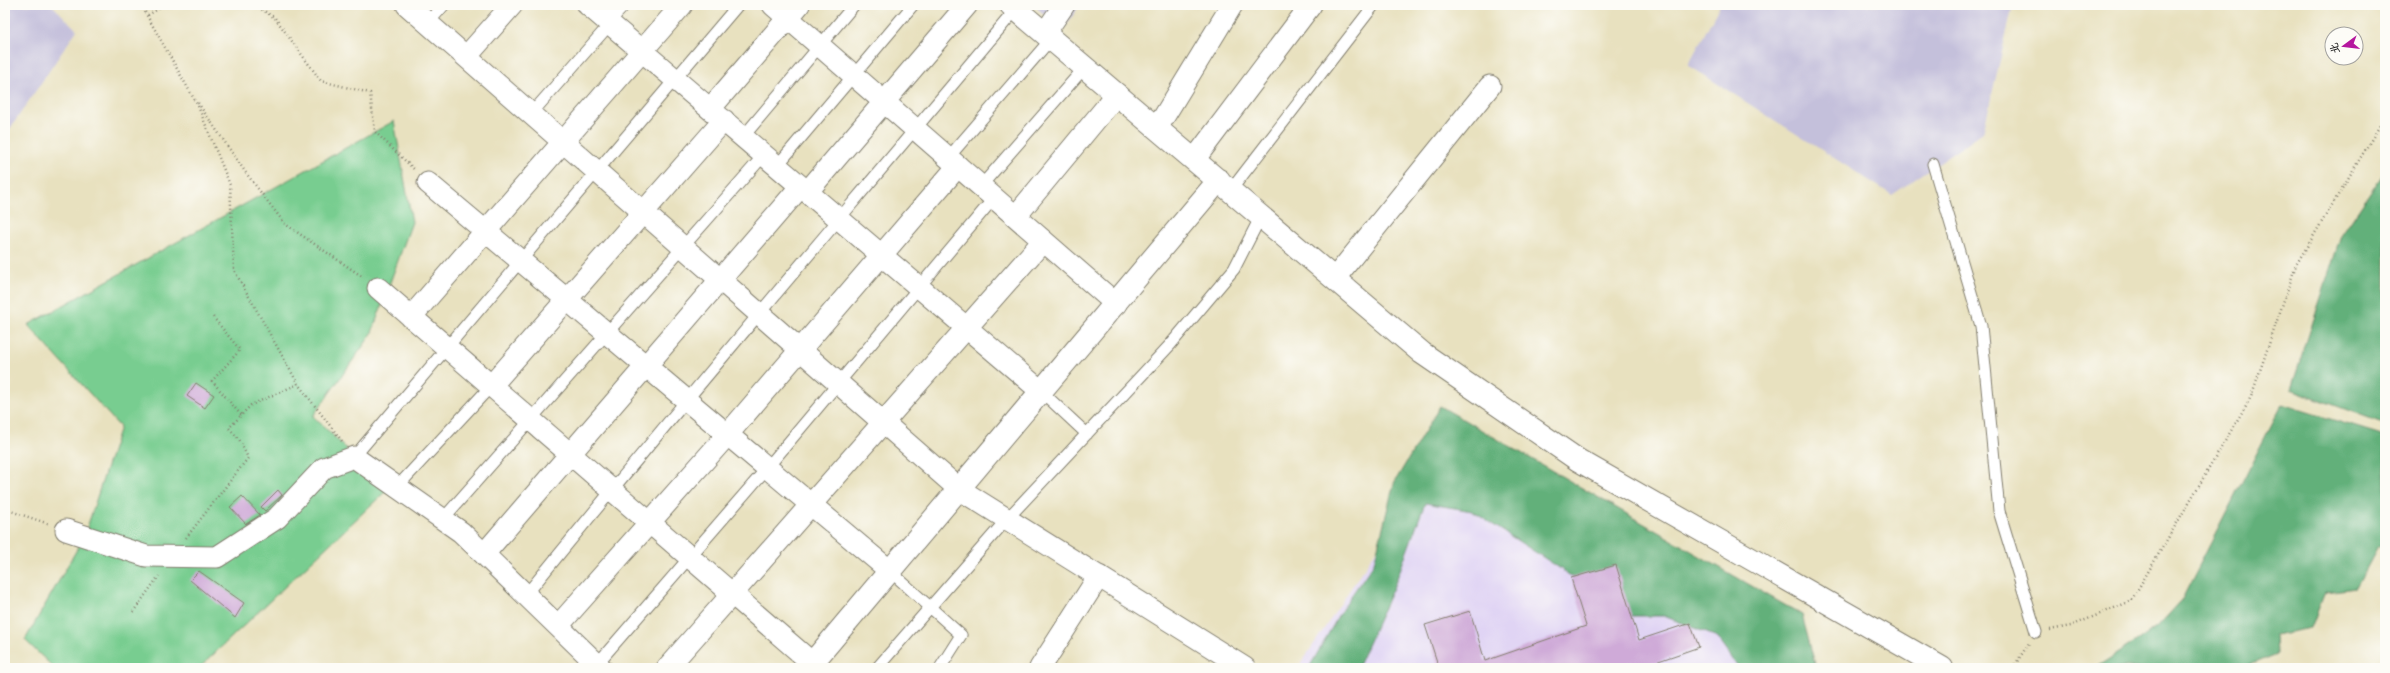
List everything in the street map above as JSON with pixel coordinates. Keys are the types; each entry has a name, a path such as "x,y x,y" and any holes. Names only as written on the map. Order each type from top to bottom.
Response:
{"street":[{"path":"407,5 959,489 1245,668"},
{"path":"466,57 512,5"},
{"path":"588,5 611,16 642,51 1042,392"},
{"path":"411,317 682,5"},
{"path":"484,554 722,281 804,189 885,103 967,5"},
{"path":"1048,36 1064,5"},
{"path":"1157,128 1232,5"},
{"path":"1194,160 1311,5"},
{"path":"1014,7 1422,353 1578,460 1942,668"},
{"path":"491,386 642,211 717,115 787,9 820,46 1116,304"},
{"path":"1334,278 1490,86"},
{"path":"1016,216 1117,94"},
{"path":"558,626 728,434 882,255 953,162"},
{"path":"428,183 890,570"},
{"path":"378,288 732,595 812,667 890,570 1116,304 1225,185"},
{"path":"667,668 1043,241"},
{"path":"66,530 146,556 217,556 277,518 324,468 354,457 461,532 599,666"},
{"path":"1040,668 1099,576"}],"lane":[{"path":"428,23 444,5"},
{"path":"354,457 738,5"},
{"path":"743,137 854,5"},
{"path":"443,519 683,247 854,75 913,5"},
{"path":"1225,185 1374,5"},
{"path":"526,595 758,312 840,220 916,129 1014,7"},
{"path":"531,114 611,16"},
{"path":"953,162 1048,36"},
{"path":"599,666 919,287 987,192 1084,67"},
{"path":"1933,164 1981,326 1999,511 2036,632"},
{"path":"877,668 1007,519 1170,345 1234,270 1261,216"},
{"path":"397,487 491,386"},
{"path":"1042,392 1087,434"},
{"path":"890,570 961,635 940,668"}],"path":[{"path":"141,5 192,93 246,173 286,224 378,288"},
{"path":"148,15 165,5"},
{"path":"255,5 275,18 321,81 370,93 375,132 428,183"},
{"path":"192,93 230,185 234,270 298,384 354,457"},
{"path":"2013,668 2036,632 2070,626 2131,601 2251,397 2296,265 2385,117"},
{"path":"213,317 240,350 212,381 241,415"},
{"path":"134,612 198,519 248,458 239,439 230,428 251,405 298,384"},
{"path":"5,509 66,530"}],"shaded area":[{"path":"5,5 52,5 77,30 5,136"},
{"path":"1033,5 1080,5 1063,30"},
{"path":"1720,5 2013,5 1983,132 1892,195 1688,65"},
{"path":"1447,444 1795,668 1298,668"}],"green space":[{"path":"394,121 412,222 371,335 313,416 388,489 199,668 54,668 25,640 84,537 120,427 28,325"},
{"path":"2385,171 2385,424 2291,389 2341,236"},
{"path":"2282,404 2385,436 2385,547 2378,547 2356,588 2325,592 2311,628 2275,635 2276,654 2242,668 2095,668 2156,628 2181,601"},
{"path":"1440,406 1802,615 1816,668 1739,668 1717,637 1664,616 1628,616 1555,565 1472,511 1425,503 1396,581 1357,668 1309,668 1344,606 1374,563 1394,483"}],"building":[{"path":"196,383 214,395 205,408 187,396"},
{"path":"278,490 282,495 265,511 261,507"},
{"path":"242,496 260,515 246,524 230,507"},
{"path":"1616,565 1639,640 1690,623 1699,647 1647,665 1647,668 1439,668 1425,625 1470,611 1485,661 1586,626 1571,578"},
{"path":"199,571 244,603 235,618 190,580"}]}
